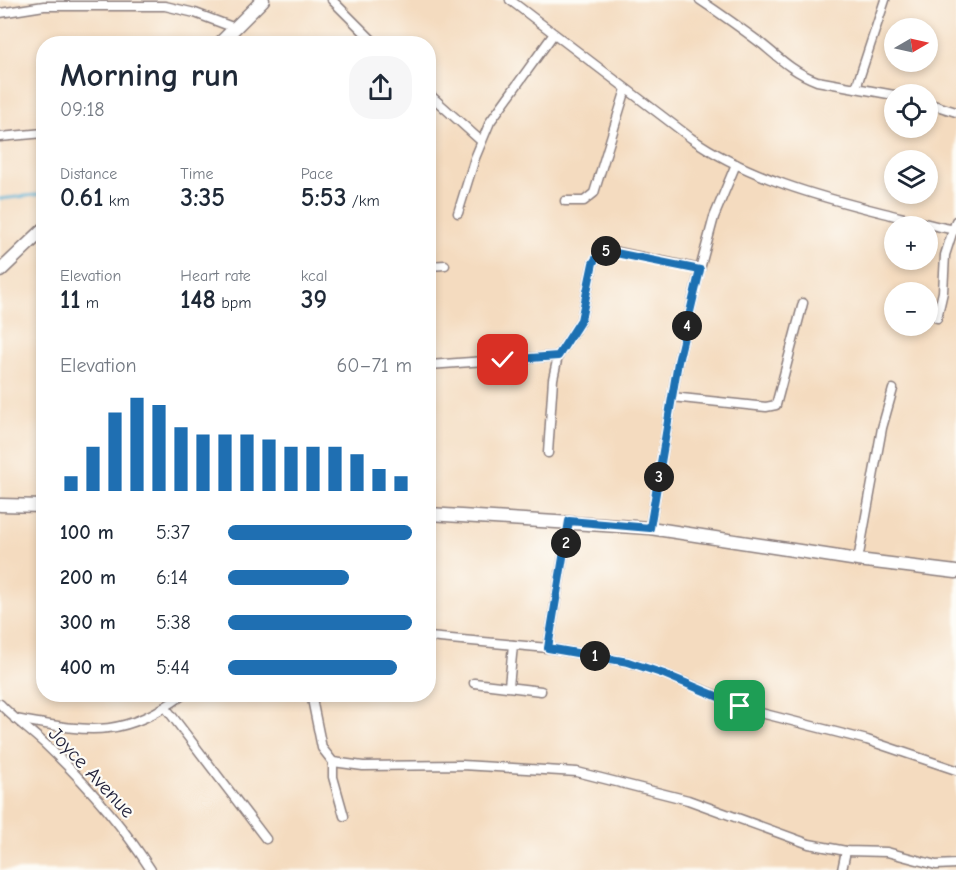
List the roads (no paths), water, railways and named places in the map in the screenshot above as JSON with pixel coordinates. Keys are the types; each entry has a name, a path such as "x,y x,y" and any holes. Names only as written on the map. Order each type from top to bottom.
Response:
{"main road":[{"path":"227,36 263,0"},
{"path":"0,271 36,237"},
{"path":"0,505 36,506"},
{"path":"436,514 569,521 650,528 858,560 956,572"}],"street":[{"path":"332,0 368,36"},
{"path":"510,0 553,35 705,148 736,164 831,200 955,227 945,255 943,292 938,314"},
{"path":"700,0 798,73 817,81 884,92"},
{"path":"856,88 885,0"},
{"path":"0,12 45,3 165,6 195,12 235,28"},
{"path":"458,213 481,141 490,122 553,35"},
{"path":"565,201 584,201 594,193 627,88"},
{"path":"436,100 481,141"},
{"path":"938,106 956,112"},
{"path":"0,137 36,133"},
{"path":"650,528 672,397 700,270 714,218 736,164"},
{"path":"548,453 553,379 558,356 581,320 593,263 598,255 606,251 613,251 700,270"},
{"path":"436,266 445,265"},
{"path":"672,397 766,407 776,405 803,303"},
{"path":"436,365 558,356"},
{"path":"858,560 882,428 893,389"},
{"path":"548,648 569,521"},
{"path":"436,638 548,648 628,662 664,674 757,712 867,740 956,770"},
{"path":"508,686 513,645"},
{"path":"474,683 542,691"},
{"path":"14,719 76,729 100,730 123,726 143,719 174,702"},
{"path":"313,702 322,748 333,762 333,777 344,816"},
{"name":"Joyce Avenue","path":"0,704 14,719 43,742 87,787 116,819 151,870"},
{"path":"166,708 266,839"},
{"path":"333,762 363,766 462,765 578,771 688,800 787,838 846,851 877,851 936,865 956,864"},
{"path":"842,870 846,851"}],"waterway":[{"path":"0,199 36,195"}]}
